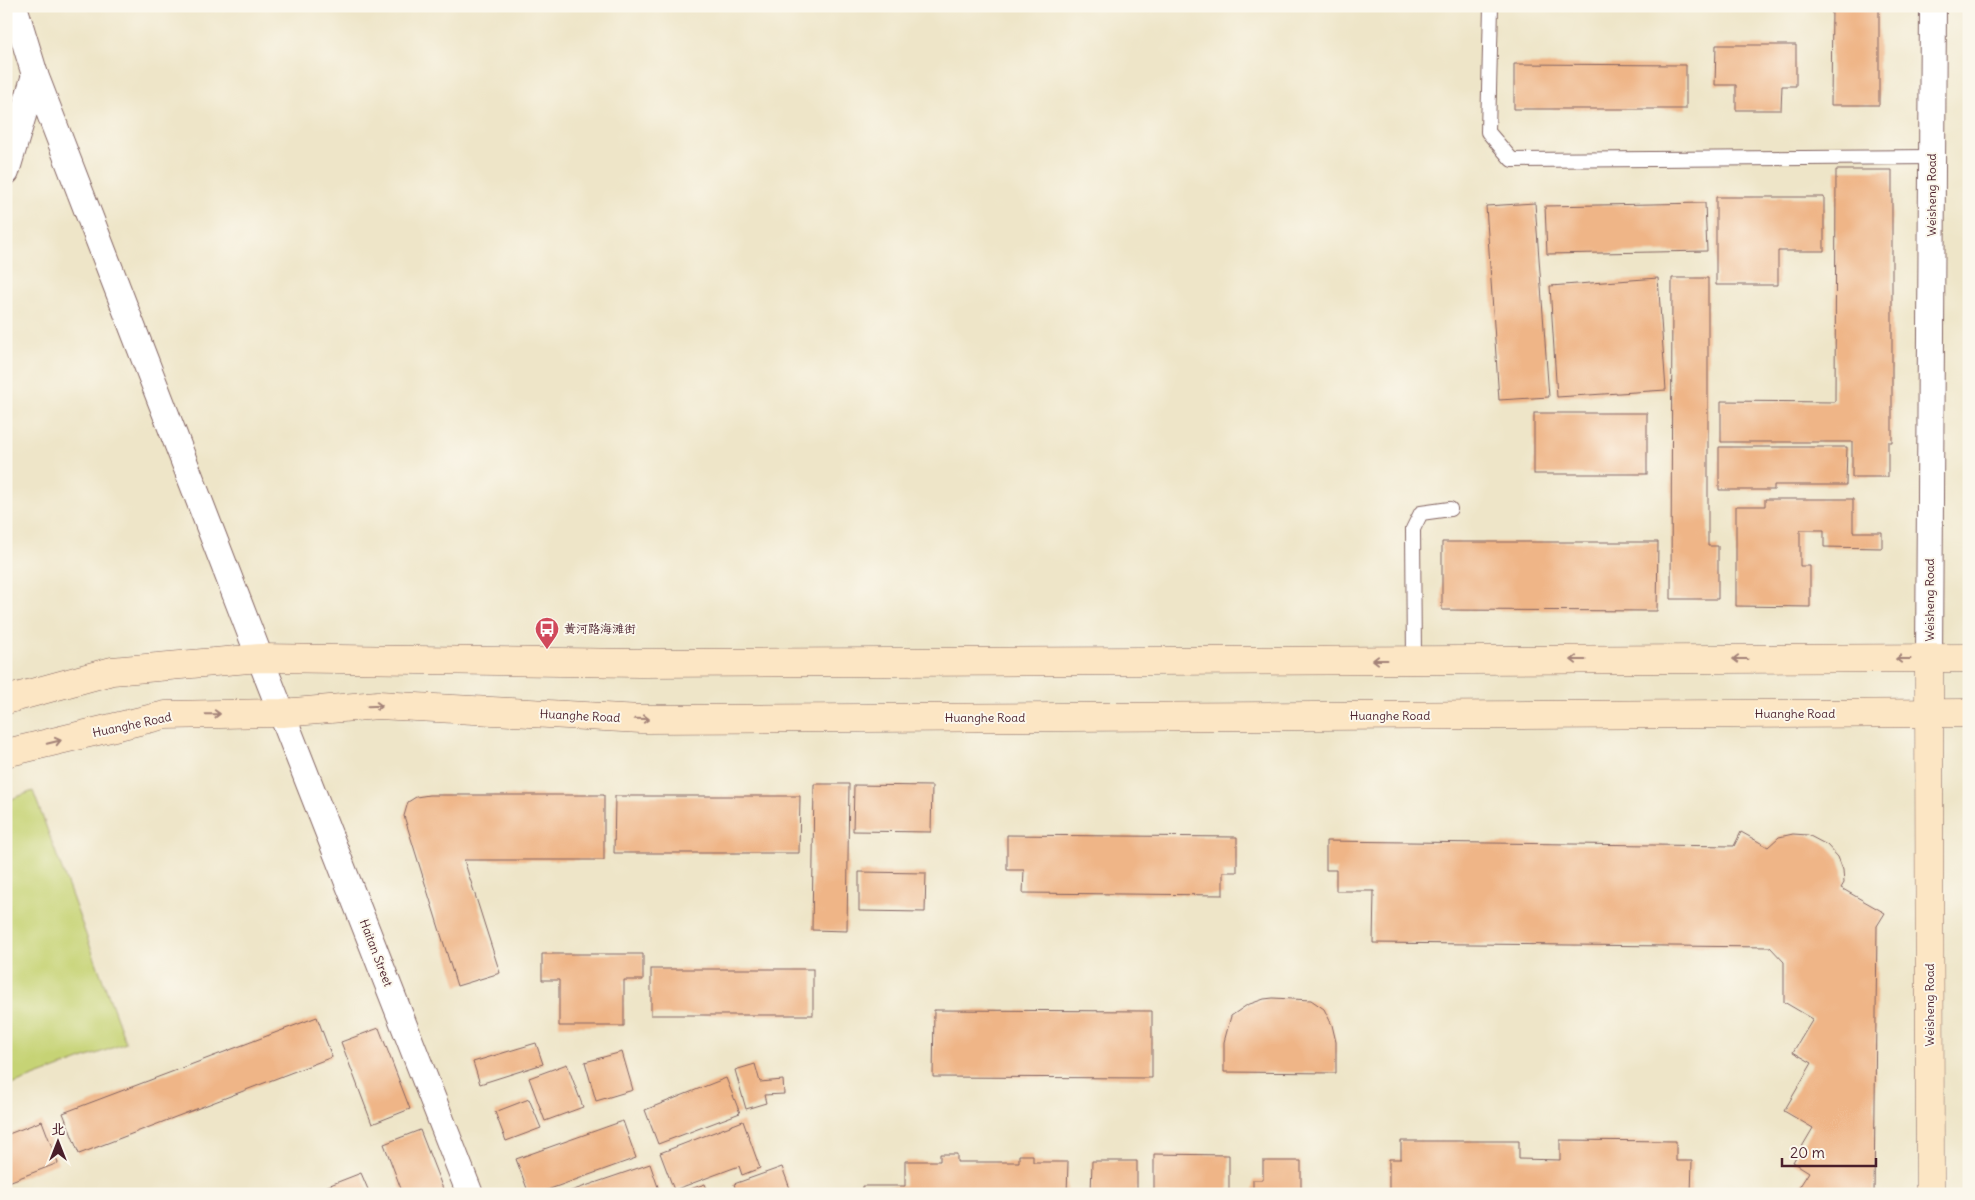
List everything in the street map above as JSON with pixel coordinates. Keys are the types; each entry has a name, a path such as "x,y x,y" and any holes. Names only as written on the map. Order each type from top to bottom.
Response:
{"main road":[{"path":"6,700 112,671 260,658 640,664 1969,658"},
{"name":"Weisheng Road","path":"1930,659 1930,1194"},
{"name":"Huanghe Road","path":"6,753 165,715 282,713 378,705 641,720 1969,714"}],"street":[{"name":"Haitan Street","path":"14,6 35,75 260,658 470,1194"},
{"name":"Weisheng Road","path":"1930,659 1933,6"},
{"path":"6,172 35,75"}],"lane":[{"path":"1491,6 1488,132 1512,160 1932,157"},
{"path":"1414,660 1413,528 1421,513 1450,509"}],"green space":[{"path":"33,791 126,1043 6,1087 6,801"}],"building":[{"path":"1832,6 1879,6 1879,105 1831,105"},
{"path":"1716,45 1796,45 1796,86 1782,86 1781,110 1736,110 1736,85 1715,85"},
{"path":"1514,64 1686,65 1686,109 1514,109"},
{"path":"1836,170 1892,170 1892,442 1888,442 1888,477 1852,477 1852,442 1721,442 1721,401 1835,402"},
{"path":"1716,197 1824,197 1824,251 1778,251 1778,285 1716,285"},
{"path":"1535,203 1549,397 1499,400 1486,206"},
{"path":"1705,203 1707,251 1547,254 1545,206"},
{"path":"1658,278 1666,390 1557,397 1550,286"},
{"path":"1672,278 1708,278 1708,546 1718,546 1718,599 1671,599"},
{"path":"1534,413 1647,413 1647,474 1534,474"},
{"path":"1719,447 1847,447 1846,485 1774,485 1774,490 1719,490"},
{"path":"1765,499 1853,499 1853,532 1882,532 1882,548 1824,547 1824,530 1800,530 1800,566 1810,566 1810,607 1736,606 1736,506 1765,506"},
{"path":"1442,542 1658,542 1657,611 1442,610"},
{"path":"814,784 849,784 847,931 812,930"},
{"path":"854,785 932,786 931,832 853,831"},
{"path":"429,795 604,795 604,860 464,860 500,973 457,986 404,816 408,802 416,797"},
{"path":"615,796 800,796 799,853 614,853"},
{"path":"1741,832 1768,847 1779,837 1793,834 1808,835 1827,845 1838,857 1843,870 1844,883 1841,888 1885,913 1877,926 1874,1194 1795,1194 1809,1172 1793,1162 1813,1128 1784,1111 1812,1063 1793,1052 1813,1019 1784,1002 1784,962 1770,947 1373,943 1374,891 1336,891 1336,870 1326,870 1326,841 1734,846"},
{"path":"1007,835 1237,837 1237,872 1223,872 1223,895 1023,893 1024,870 1007,870"},
{"path":"859,872 926,873 925,912 859,911"},
{"path":"542,954 643,954 643,980 624,980 624,1026 559,1026 559,980 542,980"},
{"path":"651,969 813,969 813,1015 651,1015"},
{"path":"1273,998 1311,1000 1324,1009 1332,1025 1336,1042 1336,1073 1224,1072 1224,1042 1231,1016 1247,1005"},
{"path":"934,1010 1152,1011 1152,1078 933,1077"},
{"path":"317,1017 332,1057 79,1154 63,1113"},
{"path":"379,1028 410,1109 372,1124 341,1042"},
{"path":"536,1043 543,1064 480,1084 473,1062"},
{"path":"622,1052 633,1090 596,1101 585,1062"},
{"path":"567,1064 583,1107 545,1121 529,1078"},
{"path":"755,1064 760,1082 783,1080 784,1094 764,1095 766,1103 746,1109 735,1070"},
{"path":"726,1078 740,1113 658,1144 645,1110"},
{"path":"529,1099 541,1128 506,1141 495,1112"},
{"path":"42,1121 58,1163 6,1183 6,1135"},
{"path":"623,1121 636,1158 536,1194 529,1194 516,1159"},
{"path":"743,1121 760,1168 742,1175 739,1166 674,1190 660,1153"},
{"path":"420,1130 445,1194 403,1194 384,1144"},
{"path":"1560,1140 1676,1141 1676,1161 1692,1161 1691,1194 1389,1194 1389,1159 1401,1159 1401,1141 1519,1141 1519,1159 1560,1160"},
{"path":"940,1154 957,1154 957,1162 1019,1162 1019,1155 1033,1155 1033,1162 1068,1162 1067,1194 862,1194 862,1186 905,1186 905,1161 940,1161"},
{"path":"1154,1154 1229,1155 1229,1194 1154,1194"},
{"path":"1092,1161 1137,1161 1137,1194 1091,1194"},
{"path":"1263,1161 1301,1161 1301,1194 1253,1194 1253,1180 1263,1180"},
{"path":"650,1164 659,1190 647,1194 562,1194"},
{"path":"782,1167 792,1194 737,1194 734,1184"},
{"path":"361,1173 370,1194 307,1194"},
{"path":"705,1184 709,1194 679,1194 679,1193"}],"place":[{"name":"黄河路海滩街","path":"547,650"}]}
